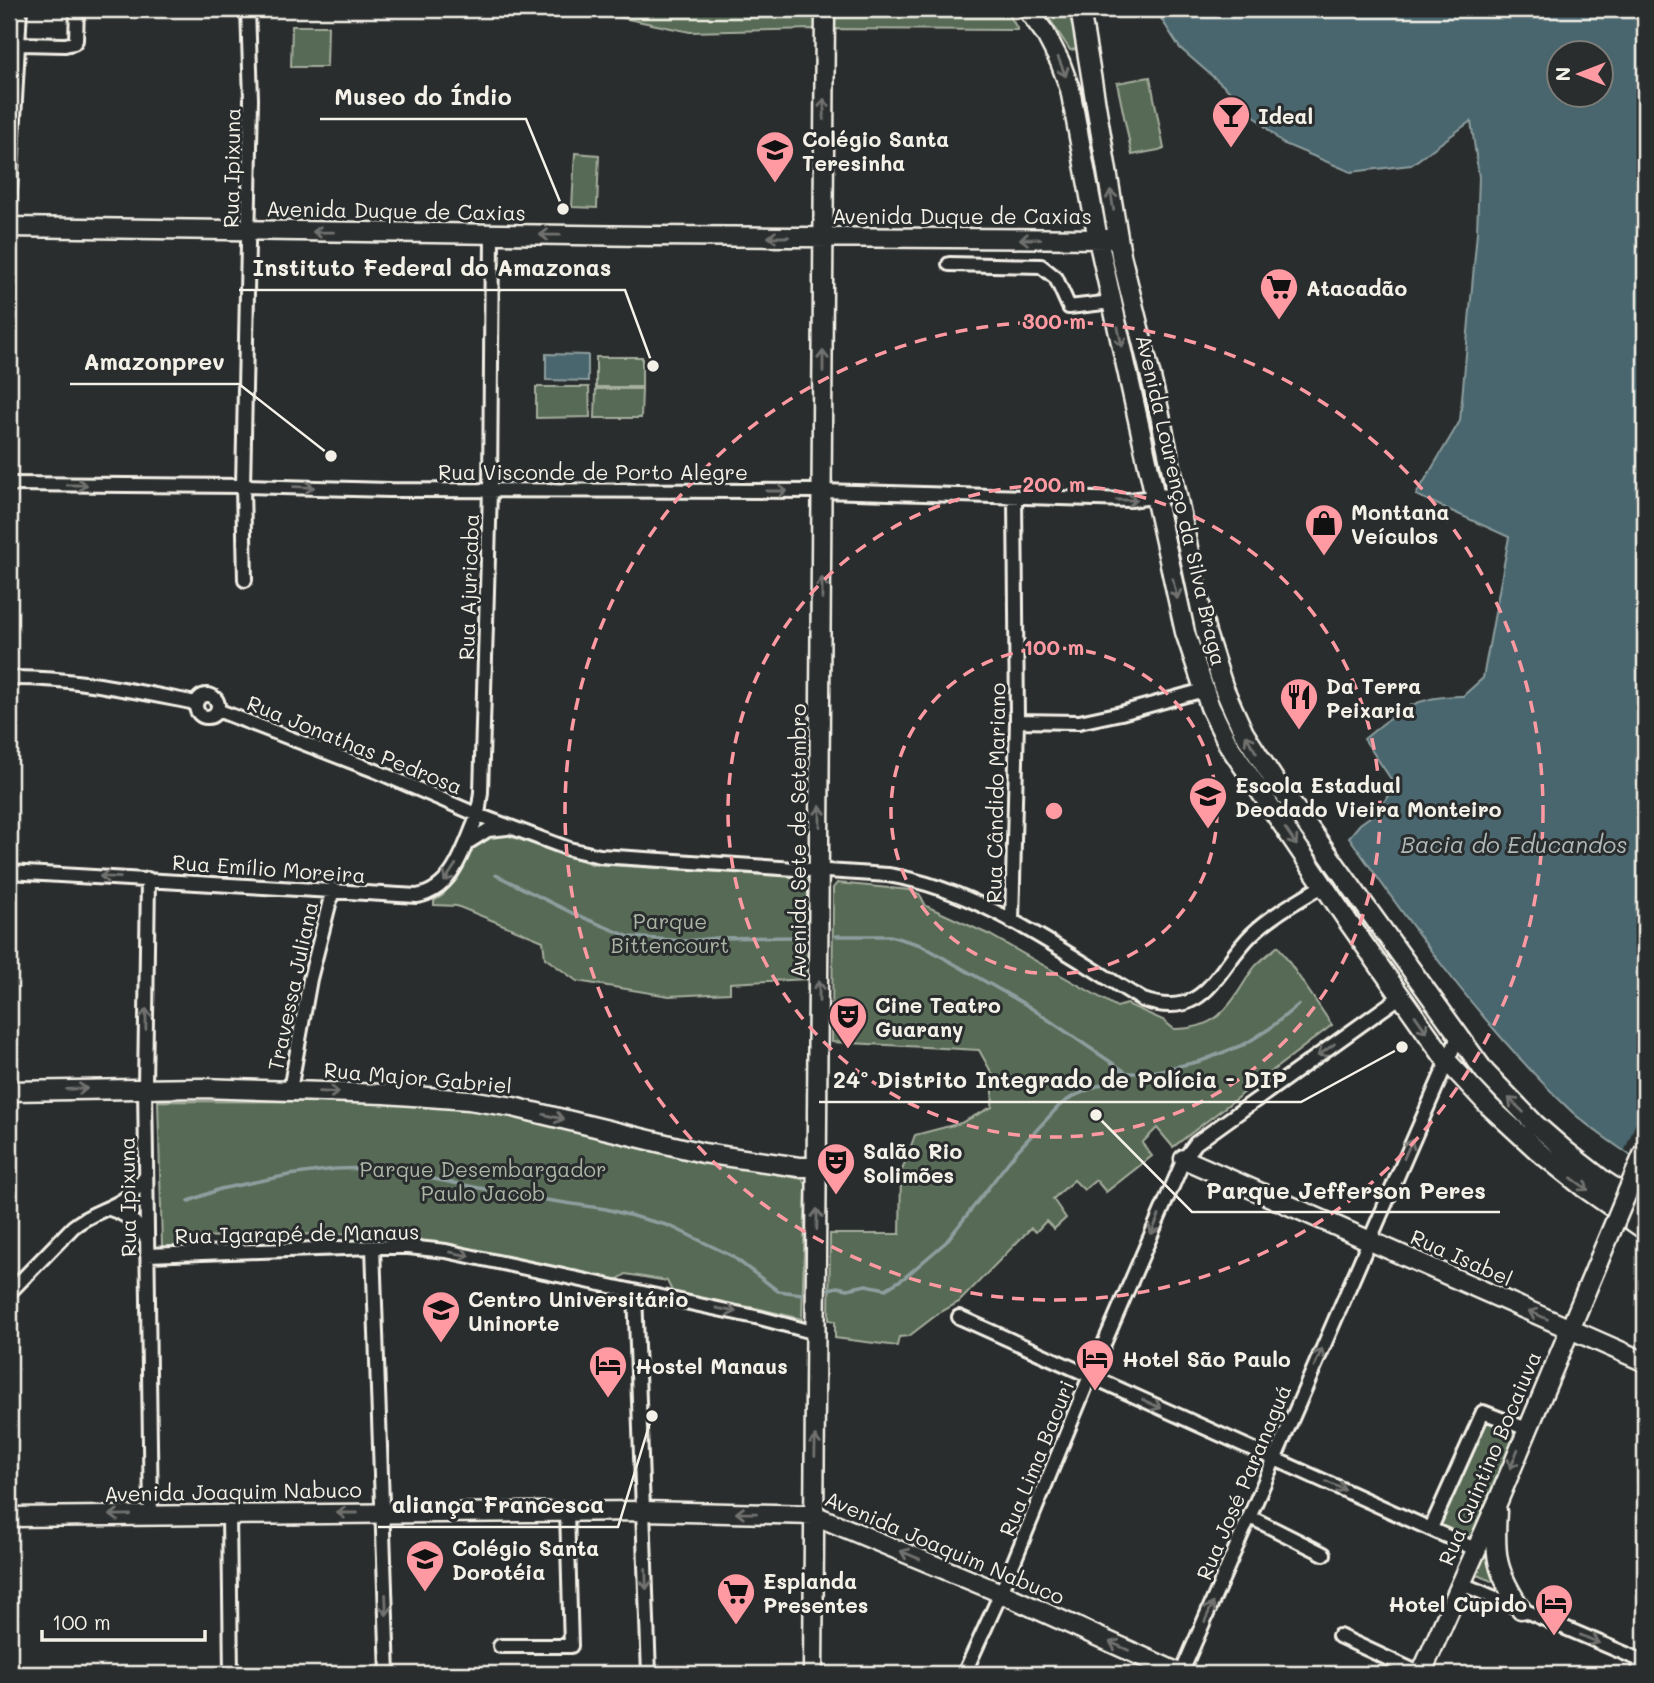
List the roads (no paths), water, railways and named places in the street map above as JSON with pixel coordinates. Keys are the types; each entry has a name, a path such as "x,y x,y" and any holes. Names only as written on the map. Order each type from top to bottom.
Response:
{"street":[{"path":"9,209 20,9"},
{"path":"19,44 74,43 77,9"},
{"name":"Rua Ipixuna","path":"245,580 243,486 251,99 248,9"},
{"name":"Avenida Sete de Setembro","path":"813,1674 825,9"},
{"name":"Avenida Lourenço da Silva Braga","path":"1027,9 1045,33 1070,89 1098,239 1182,619 1204,690 1228,744 1446,1060 1497,1114 1539,1152 1583,1187 1645,1230"},
{"name":"Avenida Lourenço da Silva Braga","path":"1080,9 1118,238 1202,614 1223,686 1244,733 1273,778 1485,1072 1535,1124 1603,1180 1645,1208"},
{"name":"Avenida Duque de Caxias","path":"9,227 492,234 1118,238"},
{"name":"Rua Ajuricaba","path":"479,815 489,490 492,234"},
{"path":"949,264 1041,266 1056,278 1069,307 1112,302"},
{"name":"Rua Visconde de Porto Alegre","path":"9,484 822,491 1130,500 1177,494"},
{"name":"Rua Cândido Mariano","path":"1012,922 1017,722 1015,497"},
{"path":"1182,619 1202,614"},
{"name":"Rua Jonathas Pedrosa","path":"9,678 46,678 88,683 196,703 198,713 205,717 217,710 376,771 515,829 569,849 600,856 888,875 924,882 1012,922 1143,1000 1158,1005 1172,1006 1199,998 1255,932 1271,918 1324,886"},
{"path":"1017,722 1079,722 1204,690"},
{"name":"Rua Emílio Moreira","path":"9,872 333,890 405,897 429,894 450,876 479,815"},
{"name":"Rua Jonathas Pedrosa","path":"465,844 488,830 515,829"},
{"name":"Rua Ipixuna","path":"148,879 145,1087 151,1514"},
{"name":"Travessa Juliana","path":"290,1090 310,979 333,890"},
{"path":"1349,923 1367,909"},
{"name":"Rua Lima Bacuri","path":"964,1674 1001,1593 1090,1376 1184,1159 1196,1143 1401,996"},
{"name":"Rua José Paranaguá","path":"1181,1674 1458,1037"},
{"name":"Rua Major Gabriel","path":"9,1091 145,1087 290,1090 492,1102 703,1153 799,1167 817,1167"},
{"name":"Rua Quintino Bocaiuva","path":"1421,1674 1498,1501 1645,1150"},
{"name":"Rua Isabel","path":"1184,1159 1645,1362"},
{"path":"9,1293 72,1227 130,1196 146,1176"},
{"path":"110,1209 125,1214 136,1223 146,1238"},
{"path":"373,1247 388,1674"},
{"name":"Rua Igarapé de Manaus","path":"147,1255 373,1247 446,1251 760,1318 816,1334"},
{"path":"635,1292 649,1674"},
{"path":"959,1317 1475,1549"},
{"path":"1431,1528 1483,1412 1527,1429"},
{"path":"1498,1501 1497,1565 1521,1609"},
{"path":"500,1646 571,1646 567,1511"},
{"name":"Avenida Joaquim Nabuco","path":"9,1517 567,1511 814,1514 1001,1593 1181,1674"},
{"path":"229,1514 231,1674"},
{"path":"1250,1517 1324,1554"},
{"path":"1460,1583 1645,1663 1640,1674"},
{"path":"1339,1636 1421,1674"}],"water":[{"name":"Bacia do Educandos","path":"1155,9 1645,9 1645,687 1640,700 1645,710 1645,1166 1577,1116 1508,1045 1425,943 1349,837 1360,824 1378,811 1395,785 1364,739 1387,720 1409,707 1432,698 1463,696 1483,678 1509,537 1416,495 1460,421 1477,232 1479,177 1471,121 1411,165 1351,172 1282,143 1180,48"},
{"path":"546,354 588,355 588,381 546,380"}],"waterway":[{"path":"496,875 570,912 630,937 686,941 804,937"},
{"path":"836,936 890,936 921,945 1028,1006 1127,1073"},
{"path":"829,1289 866,1285 886,1289 904,1278 946,1242 1017,1151 1059,1106 1072,1097 1127,1073 1148,1073 1201,1061 1245,1044 1269,1029 1298,1005"},
{"path":"189,1201 220,1189 289,1175 335,1169 377,1168 526,1197 606,1209 670,1226 732,1256 778,1291 802,1294"}],"place":[{"name":"Ideal","path":"1231,149"},
{"name":"Colégio Santa Teresinha","path":"775,184"},
{"name":"Museo do Índio","path":"563,209"},
{"name":"Atacadão","path":"1279,321"},
{"name":"Instituto Federal do Amazonas","path":"653,366"},
{"name":"Amazonprev","path":"331,456"},
{"name":"Monttana Veículos","path":"1324,557"},
{"name":"Da Terra Peixaria","path":"1299,731"},
{"name":"Escola Estadual Deodado Vieira Monteiro","path":"1208,830"},
{"name":"24º Distrito Integrado de Polícia - DIP","path":"1402,1047"},
{"name":"Cine Teatro Guarany","path":"848,1050"},
{"name":"Parque Jefferson Peres","path":"1096,1115"},
{"name":"Salão Rio Solimões","path":"836,1196"},
{"name":"Centro Universitário Uninorte","path":"441,1344"},
{"name":"Hotel São Paulo","path":"1095,1392"},
{"name":"Hostel Manaus","path":"608,1399"},
{"name":"aliança Francesca","path":"652,1416"},
{"name":"Colégio Santa Dorotéia","path":"425,1593"},
{"name":"Esplanda Presentes","path":"736,1626"},
{"name":"Hotel Cupido","path":"1554,1637"}],"park label":[{"name":"Parque Bittencourt","path":"670,932"},
{"name":"Parque Desembargador Paulo Jacob","path":"483,1180"}]}
